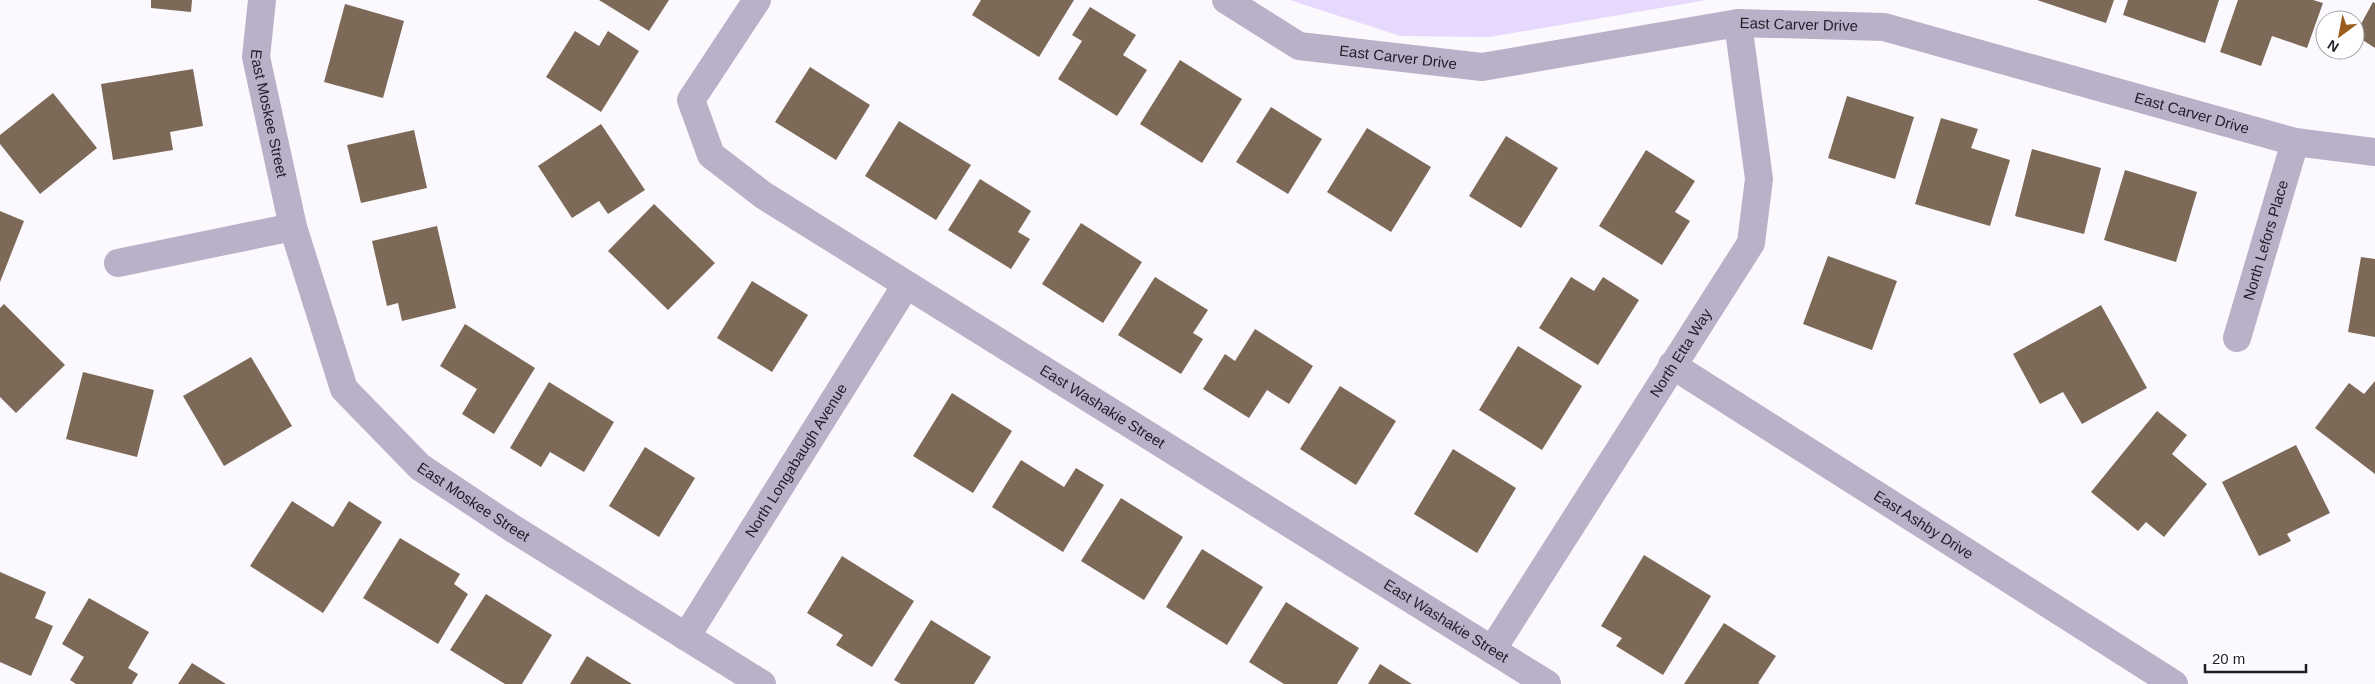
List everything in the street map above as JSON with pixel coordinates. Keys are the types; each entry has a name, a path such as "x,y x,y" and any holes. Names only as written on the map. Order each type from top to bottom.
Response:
{"street":[{"name":"East Moskee Street","path":"262,0 256,57 293,227 344,388 420,467 512,528 762,684"},
{"name":"East Washakie Street","path":"757,0 691,100 711,155 763,195 1547,684"},
{"name":"East Carver Drive","path":"1226,0 1299,46 1482,67 1738,23 1884,27 2295,142 2375,152"},
{"name":"North Etta Way","path":"1492,650 1751,243 1758,179 1738,23"},
{"name":"North Lefors Place","path":"2237,338 2295,142"},
{"path":"118,263 293,227"},
{"name":"North Longabaugh Avenue","path":"686,637 906,284"},
{"name":"East Ashby Drive","path":"1672,365 2174,684"}],"shaded area":[{"path":"1290,0 1707,0 1490,37 1400,36"}],"building":[{"path":"151,0 192,0 191,12 151,8"},
{"path":"599,0 669,0 649,31"},
{"path":"981,0 1074,0 1039,57 972,15"},
{"path":"2037,0 2114,0 2106,23"},
{"path":"2128,0 2219,0 2205,43 2123,15"},
{"path":"2238,0 2313,0 2323,3 2321,10 2315,10 2315,26 2307,48 2272,36 2261,66 2220,52"},
{"path":"2373,2 2375,3 2375,48 2365,42 2365,17"},
{"path":"345,4 404,21 383,98 324,82"},
{"path":"1090,7 1136,35 1123,55 1147,70 1117,116 1058,79 1082,41 1072,35"},
{"path":"575,31 599,46 608,31 639,51 601,112 546,77"},
{"path":"1180,60 1242,99 1202,163 1140,124"},
{"path":"810,67 870,105 836,160 775,122"},
{"path":"193,69 203,126 170,132 173,150 113,160 101,84"},
{"path":"53,93 97,148 40,194 0,144 0,135"},
{"path":"1847,96 1914,117 1895,179 1828,158"},
{"path":"1271,107 1322,139 1288,194 1236,162"},
{"path":"1941,118 1978,129 1971,148 2010,160 1990,226 1915,204"},
{"path":"899,121 971,165 936,220 865,176"},
{"path":"601,124 645,190 608,214 599,201 572,218 538,166"},
{"path":"1367,128 1431,167 1391,232 1327,192"},
{"path":"414,130 427,188 361,203 347,145"},
{"path":"1506,136 1558,168 1521,228 1469,196"},
{"path":"2032,149 2101,168 2084,234 2015,216"},
{"path":"1646,150 1695,181 1675,212 1690,221 1662,265 1599,226"},
{"path":"2125,170 2197,192 2176,262 2104,240"},
{"path":"980,179 1031,211 1018,232 1030,239 1011,269 948,230"},
{"path":"654,204 715,263 668,310 608,251"},
{"path":"0,211 24,221 0,282"},
{"path":"1081,223 1142,262 1103,323 1042,284"},
{"path":"437,226 456,308 402,321 398,303 387,306 372,241"},
{"path":"1828,256 1897,281 1872,350 1803,324"},
{"path":"2361,257 2375,259 2375,337 2348,332"},
{"path":"1155,277 1208,310 1193,333 1203,339 1181,374 1118,335"},
{"path":"1571,277 1594,291 1603,277 1639,300 1598,365 1539,328"},
{"path":"752,281 808,315 772,372 717,338"},
{"path":"4,304 65,365 16,413 0,397 0,308"},
{"path":"2101,305 2147,388 2082,424 2063,392 2040,404 2013,354"},
{"path":"465,324 535,368 494,434 462,414 477,389 440,366"},
{"path":"1255,329 1313,366 1289,404 1267,390 1249,418 1203,389 1225,354 1235,361"},
{"path":"1518,346 1582,386 1542,450 1479,410"},
{"path":"251,357 292,426 224,466 183,396"},
{"path":"83,372 154,390 137,457 66,439"},
{"path":"2375,381 2375,474 2315,428 2349,383 2364,394"},
{"path":"549,382 614,422 584,472 550,452 541,467 510,448"},
{"path":"1340,386 1396,421 1356,485 1300,449"},
{"path":"952,393 1012,431 973,493 913,456"},
{"path":"2157,411 2187,435 2172,454 2207,484 2164,537 2146,522 2138,531 2091,492"},
{"path":"2296,445 2330,513 2287,534 2291,541 2259,556 2222,482"},
{"path":"645,447 695,478 659,537 609,506"},
{"path":"1453,449 1516,488 1477,553 1414,514"},
{"path":"1021,460 1064,487 1076,468 1104,485 1063,552 992,507"},
{"path":"1121,498 1183,537 1144,600 1081,561"},
{"path":"292,501 333,527 349,501 382,522 323,613 250,566"},
{"path":"400,538 460,574 454,584 468,594 438,644 363,598"},
{"path":"1202,549 1263,587 1227,645 1166,607"},
{"path":"1644,555 1711,596 1663,675 1616,646 1622,638 1601,626"},
{"path":"842,556 914,601 872,667 836,645 843,635 807,613"},
{"path":"0,572 46,592 35,618 53,626 31,676 0,662"},
{"path":"486,594 552,635 522,684 505,684 450,650"},
{"path":"89,598 149,632 128,668 138,674 132,684 76,684 70,680 84,657 62,644"},
{"path":"1286,602 1359,648 1337,684 1284,684 1249,662"},
{"path":"931,620 991,657 974,684 901,684 894,680"},
{"path":"1724,623 1776,656 1758,683 1760,684 1684,684"},
{"path":"587,656 632,684 570,684"},
{"path":"192,663 226,684 178,684"},
{"path":"1380,664 1412,684 1368,684"}]}
